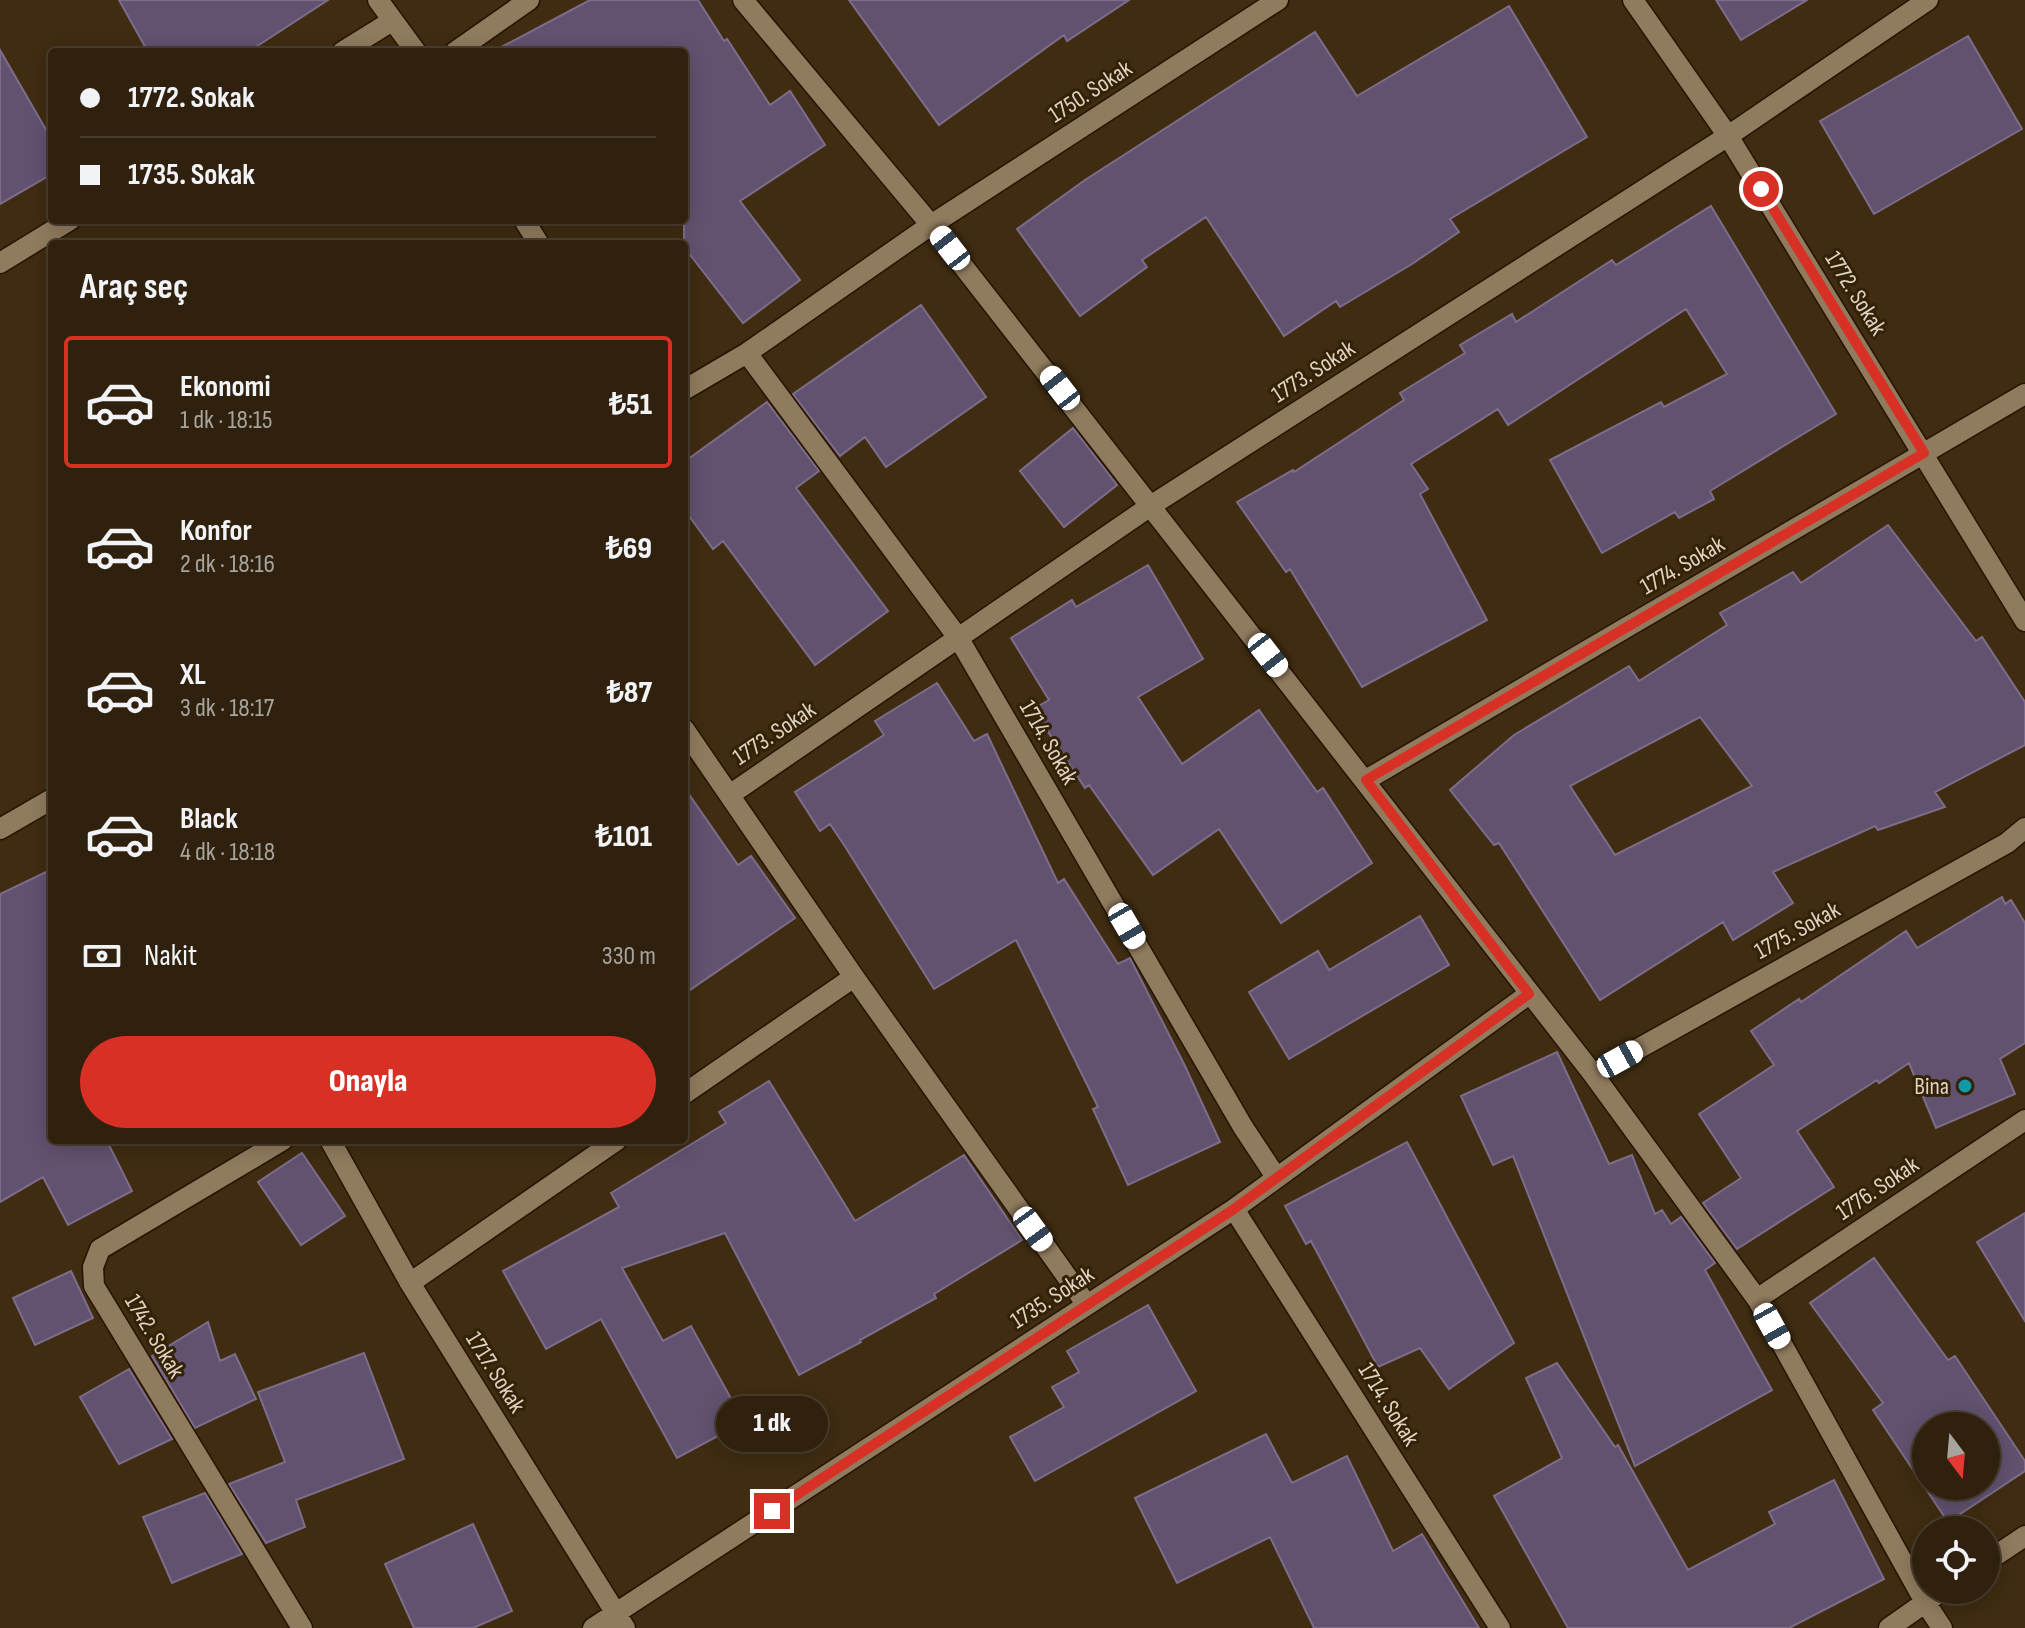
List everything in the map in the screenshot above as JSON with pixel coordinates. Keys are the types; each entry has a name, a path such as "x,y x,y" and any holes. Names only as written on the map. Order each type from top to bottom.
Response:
{"street":[{"path":"378,0 413,48"},
{"path":"461,48 529,0"},
{"path":"743,0 931,225 1593,1074 1757,1299 1912,1579"},
{"name":"1750. Sokak","path":"688,388 747,353 931,225 1278,0"},
{"name":"1772. Sokak","path":"1633,0 1728,136 2025,621"},
{"name":"1773. Sokak","path":"731,794 1152,505 1728,136 1928,0"},
{"path":"348,48 392,21"},
{"path":"0,263 63,224"},
{"name":"1714. Sokak","path":"747,353 959,639 1243,1127 1276,1177"},
{"name":"1774. Sokak","path":"1366,780 2025,394"},
{"path":"688,735 854,977 1087,1305"},
{"path":"0,829 48,801"},
{"name":"1775. Sokak","path":"1593,1074 2007,843 2025,828"},
{"path":"688,1091 854,977"},
{"name":"1735. Sokak","path":"593,1628 620,1621 1234,1209 1529,994"},
{"name":"1776. Sokak","path":"1757,1299 2025,1120"},
{"name":"1742. Sokak","path":"276,1144 100,1249 93,1267 94,1286 302,1628"},
{"name":"1717. Sokak","path":"332,1144 410,1283 620,1621"},
{"path":"410,1283 611,1144"},
{"name":"1714. Sokak","path":"1234,1209 1500,1628"},
{"path":"2000,1553 2025,1536"},
{"path":"1889,1628 1922,1604"},
{"path":"1926,1604 1942,1628"}],"building":[{"path":"119,0 328,0 254,48 146,48"},
{"path":"590,0 698,0 770,105 790,91 825,145 740,201 800,280 743,323 688,252 684,224 688,224 688,48 500,48"},
{"path":"849,0 1129,0 1067,41 1064,35 939,125"},
{"path":"1716,0 1807,0 1741,40"},
{"path":"1509,6 1587,137 1450,219 1459,232 1412,264 1340,307 1336,301 1284,336 1206,217 1142,260 1147,267 1080,316 1017,229 1085,180 1315,32 1357,96"},
{"path":"1968,36 2022,129 1874,214 1820,121"},
{"path":"0,50 48,133 48,176 0,204"},
{"path":"1711,206 1836,414 1710,491 1714,499 1679,518 1675,512 1602,553 1550,460 1661,402 1664,407 1727,374 1686,309 1508,425 1498,409 1411,464 1428,489 1420,494 1487,620 1362,687 1290,569 1286,572 1237,502 1294,472 1404,400 1400,393 1465,353 1460,345 1512,314 1516,322 1612,260 1616,265"},
{"path":"921,305 986,397 886,467 865,437 840,456 793,394"},
{"path":"767,402 819,471 796,488 888,611 815,665 723,541 713,549 688,515 688,459"},
{"path":"1073,428 1117,485 1064,527 1020,471"},
{"path":"1888,525 1976,641 1982,637 2025,702 2025,745 1935,792 1945,807 1878,830 1875,826 1773,872 1793,903 1733,940 1723,922 1600,1000 1499,843 1494,845 1450,790 1514,735 1629,666 1639,681 1727,625 1720,613 1793,572 1801,583","holes":["1700,717 1752,786 1615,855 1570,786"]},
{"path":"1148,565 1203,659 1138,697 1182,764 1259,710 1317,792 1323,788 1372,863 1281,923 1219,829 1153,875 1089,785 1085,788 1033,709 1049,700 1011,638 1072,600 1076,607"},
{"path":"937,683 974,741 987,734 1058,883 1064,879 1118,964 1130,958 1220,1142 1128,1185 1093,1109 1098,1107 1016,940 934,989 830,824 820,831 795,792 884,735 875,721"},
{"path":"688,793 738,865 751,856 795,918 688,991"},
{"path":"48,871 48,1144 108,1144 132,1191 68,1225 43,1177 0,1202 0,894"},
{"path":"2002,897 2005,904 2011,900 2025,923 2025,1043 2000,1059 2015,1094 1936,1128 1909,1063 1879,1083 1877,1080 1797,1131 1834,1187 1737,1249 1703,1203 1741,1178 1699,1114 1774,1065 1751,1031 1799,999 1801,1002 1906,931 1917,948"},
{"path":"1420,916 1449,965 1289,1059 1249,992 1318,951 1329,970"},
{"path":"1557,1052 1609,1164 1632,1155 1655,1214 1662,1210 1671,1224 1681,1217 1715,1263 1705,1270 1772,1390 1635,1466 1513,1156 1493,1165 1461,1096"},
{"path":"769,1081 855,1221 964,1155 1022,1240 934,1294 936,1298 799,1375 725,1233 622,1268 663,1341 691,1326 744,1422 677,1458 601,1319 546,1349 503,1271 619,1207 611,1193 726,1123 719,1112"},
{"path":"1407,1142 1514,1343 1449,1389 1420,1348 1378,1367 1311,1241 1306,1244 1285,1206"},
{"path":"302,1153 345,1216 301,1245 258,1182"},
{"path":"2025,1213 2025,1321 1977,1242"},
{"path":"1874,1258 1948,1360 1955,1356 1992,1412 1912,1412 1912,1468 1873,1410 1883,1403 1810,1303"},
{"path":"71,1271 93,1318 35,1345 13,1298"},
{"path":"1148,1305 1196,1391 1035,1481 1010,1437 1064,1407 1052,1387 1079,1372 1067,1351"},
{"path":"208,1322 220,1361 235,1354 256,1399 195,1428 152,1356"},
{"path":"364,1353 404,1459 296,1500 305,1527 266,1543 229,1484 285,1462 258,1392"},
{"path":"1557,1363 1615,1447 1618,1445 1688,1570 1775,1524 1769,1512 1834,1480 1884,1579 1789,1628 1568,1628 1494,1496 1562,1458 1526,1378"},
{"path":"129,1369 172,1439 119,1464 80,1397"},
{"path":"2000,1424 2025,1461 2025,1471 2000,1488"},
{"path":"1266,1434 1292,1483 1347,1456 1393,1551 1422,1534 1479,1628 1314,1628 1270,1537 1177,1583 1135,1498"},
{"path":"205,1493 242,1554 172,1583 143,1517"},
{"path":"1933,1500 1981,1500 1957,1516 1944,1516"},
{"path":"473,1524 512,1611 473,1628 414,1628 385,1564"}],"place":[{"name":"Bina","path":"1965,1086"}],"route":[{"path":"772,1511 1234,1209 1529,994 1366,780 1924,453 1761,189"}]}
